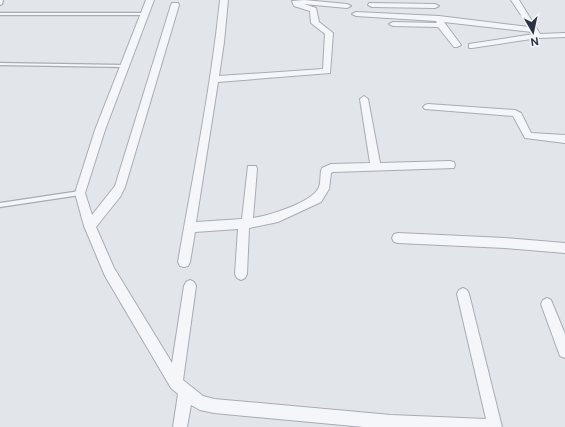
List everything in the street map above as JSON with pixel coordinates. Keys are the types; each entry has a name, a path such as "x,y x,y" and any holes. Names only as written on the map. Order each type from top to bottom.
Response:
{"street":[{"path":"150,0 100,130 80,193 90,226 109,272 181,387 200,403 214,406 391,425 490,427"},
{"path":"184,262 214,79 224,0"},
{"path":"214,79 328,71 329,33 316,24 313,10 297,4 295,0"},
{"path":"295,0 347,6"},
{"path":"516,0 536,33"},
{"path":"373,14 371,3 434,3 439,20 457,45"},
{"path":"90,226 120,187 175,5"},
{"path":"356,14 373,14 439,20 536,33 565,35"},
{"path":"392,24 439,20"},
{"path":"472,46 536,33"},
{"path":"364,99 376,167"},
{"path":"428,108 515,113 518,115 528,136 565,139"},
{"path":"189,227 245,224 274,219 317,199 324,189 328,169 450,165"},
{"path":"241,274 245,224 252,170"},
{"path":"398,238 505,243 565,248"},
{"path":"180,427 181,387 190,286"},
{"path":"462,294 495,427"},
{"path":"547,304 565,351"}],"lane":[{"path":"0,4 1,0"},
{"path":"0,14 145,14"},
{"path":"0,64 124,66"},
{"path":"0,205 80,193"}]}
